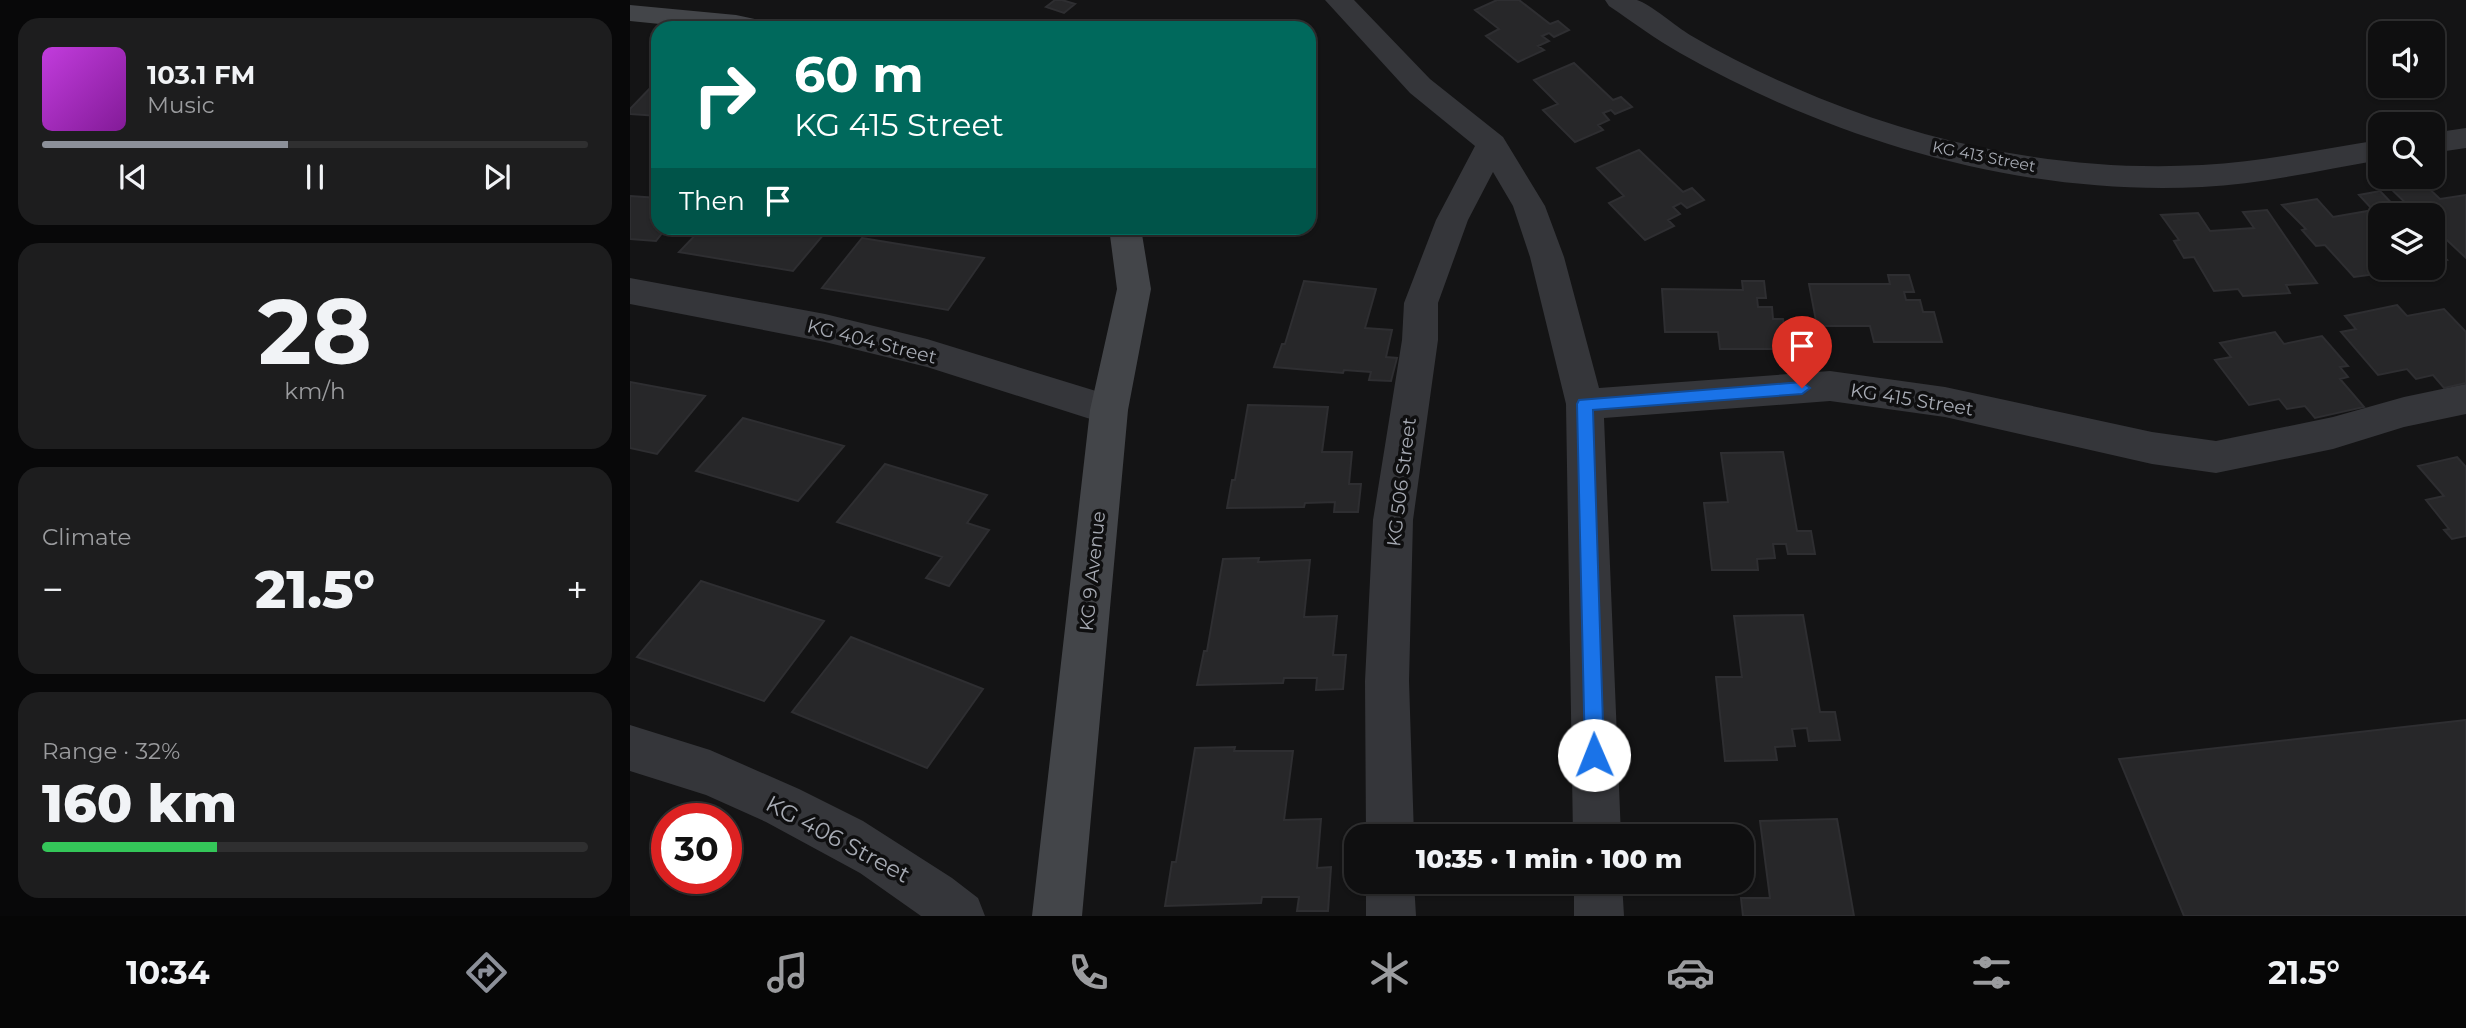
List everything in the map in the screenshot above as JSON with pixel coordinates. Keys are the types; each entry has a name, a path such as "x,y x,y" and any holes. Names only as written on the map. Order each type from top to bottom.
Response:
{"main road":[{"path":"630,13 715,21"},
{"name":"KG 9 Avenue","path":"1058,916 1058,893 1109,410 1134,289 1128,235"}],"street":[{"path":"1339,0 1420,86 1492,144 1529,206 1547,257 1585,404 1597,824"},
{"name":"KG 413 Street","path":"1619,0 1688,46 1752,80 1819,109 1935,148 2066,172 2138,177 2203,176 2368,152"},
{"path":"2445,141 2466,138"},
{"name":"KG 506 Street","path":"1390,824 1387,681 1393,520 1420,340 1422,303 1452,220 1492,144"},
{"name":"KG 404 Street","path":"630,291 825,328 927,353 1109,410"},
{"name":"KG 415 Street","path":"1585,404 1830,386 1945,402 2152,448 2216,457 2333,433 2404,412 2466,399"},
{"name":"KG 406 Street","path":"630,748 720,777 842,837 931,890 960,916"},
{"path":"1390,894 1391,916"},
{"path":"1598,894 1599,916"}],"building":[{"path":"1055,0 1075,4 1064,13 1046,7"},
{"path":"1497,0 1519,0 1550,24 1558,21 1569,30 1554,37 1549,33 1542,36 1549,41 1538,46 1544,50 1518,62 1486,36 1499,29 1475,10"},
{"path":"1574,63 1613,100 1621,97 1632,107 1615,114 1611,110 1603,113 1609,120 1598,125 1603,130 1575,142 1543,110 1558,104 1534,80"},
{"path":"651,87 651,116 630,114 630,109"},
{"path":"1639,150 1683,192 1692,188 1704,200 1687,208 1681,203 1673,207 1680,214 1668,220 1674,226 1645,240 1609,203 1624,196 1597,168"},
{"path":"2391,189 2429,189 2440,199 2466,195 2466,258 2445,238 2445,203 2406,203"},
{"path":"2380,191 2392,203 2368,205 2359,195"},
{"path":"630,196 651,198 651,235 661,235 656,241 630,239"},
{"path":"2317,199 2333,217 2368,211 2368,275 2354,277 2325,245 2316,246 2302,230 2306,229 2282,205"},
{"path":"2267,210 2317,283 2286,285 2290,293 2243,296 2238,289 2214,291 2194,257 2184,258 2174,241 2179,240 2161,215 2198,213 2210,231 2254,228 2243,212"},
{"path":"695,235 823,235 793,271 679,252"},
{"path":"862,238 984,258 948,310 822,288"},
{"path":"1888,275 1909,275 1914,292 1904,292 1906,300 1920,300 1923,312 1934,312 1942,342 1874,342 1870,326 1817,326 1809,284 1890,284"},
{"path":"1304,281 1376,289 1365,328 1392,330 1386,357 1397,358 1391,381 1369,380 1371,372 1344,370 1343,373 1274,367 1282,344 1285,344"},
{"path":"1742,281 1764,281 1766,298 1757,298 1758,307 1772,307 1773,319 1783,319 1788,349 1720,349 1718,332 1665,332 1662,289 1743,290"},
{"path":"2397,305 2407,316 2444,309 2466,332 2466,383 2444,388 2433,375 2416,379 2407,369 2378,375 2341,332 2356,329 2345,316"},
{"path":"2275,332 2284,344 2322,336 2348,366 2340,367 2348,377 2340,379 2364,407 2315,418 2305,406 2287,409 2279,399 2249,405 2215,360 2231,357 2220,343"},
{"path":"630,382 705,396 657,454 630,448"},
{"path":"1248,405 1328,407 1322,452 1352,452 1349,484 1361,484 1358,512 1334,512 1335,502 1305,503 1304,507 1227,508 1232,480 1235,480"},
{"path":"743,418 844,446 798,501 696,471"},
{"path":"1783,452 1797,531 1811,531 1815,554 1788,554 1786,544 1773,544 1775,558 1757,559 1758,570 1712,570 1704,503 1728,502 1721,453"},
{"path":"2457,457 2466,467 2466,536 2452,539 2444,530 2449,529 2426,500 2444,496 2418,466"},
{"path":"885,464 987,495 967,523 989,530 949,586 926,578 942,557 837,522"},
{"path":"1259,558 1258,562 1310,560 1304,617 1337,616 1333,655 1346,655 1343,689 1316,690 1317,678 1284,678 1283,683 1197,685 1204,651 1207,651 1223,559"},
{"path":"701,581 824,621 764,701 637,657"},
{"path":"1803,615 1820,712 1835,712 1840,740 1809,741 1807,728 1792,729 1795,746 1775,747 1777,760 1725,761 1716,677 1742,677 1734,616"},
{"path":"851,637 983,689 927,768 792,712"},
{"path":"2466,720 2466,916 2184,916 2119,759"},
{"path":"1235,747 1234,751 1293,751 1284,820 1321,819 1317,868 1331,867 1328,911 1297,911 1299,897 1262,897 1261,903 1165,906 1172,862 1176,862 1195,748"},
{"path":"1837,819 1854,916 1743,916 1741,898 1770,898 1760,821"}],"route":[{"path":"1594,755 1585,404 1802,388"}]}
